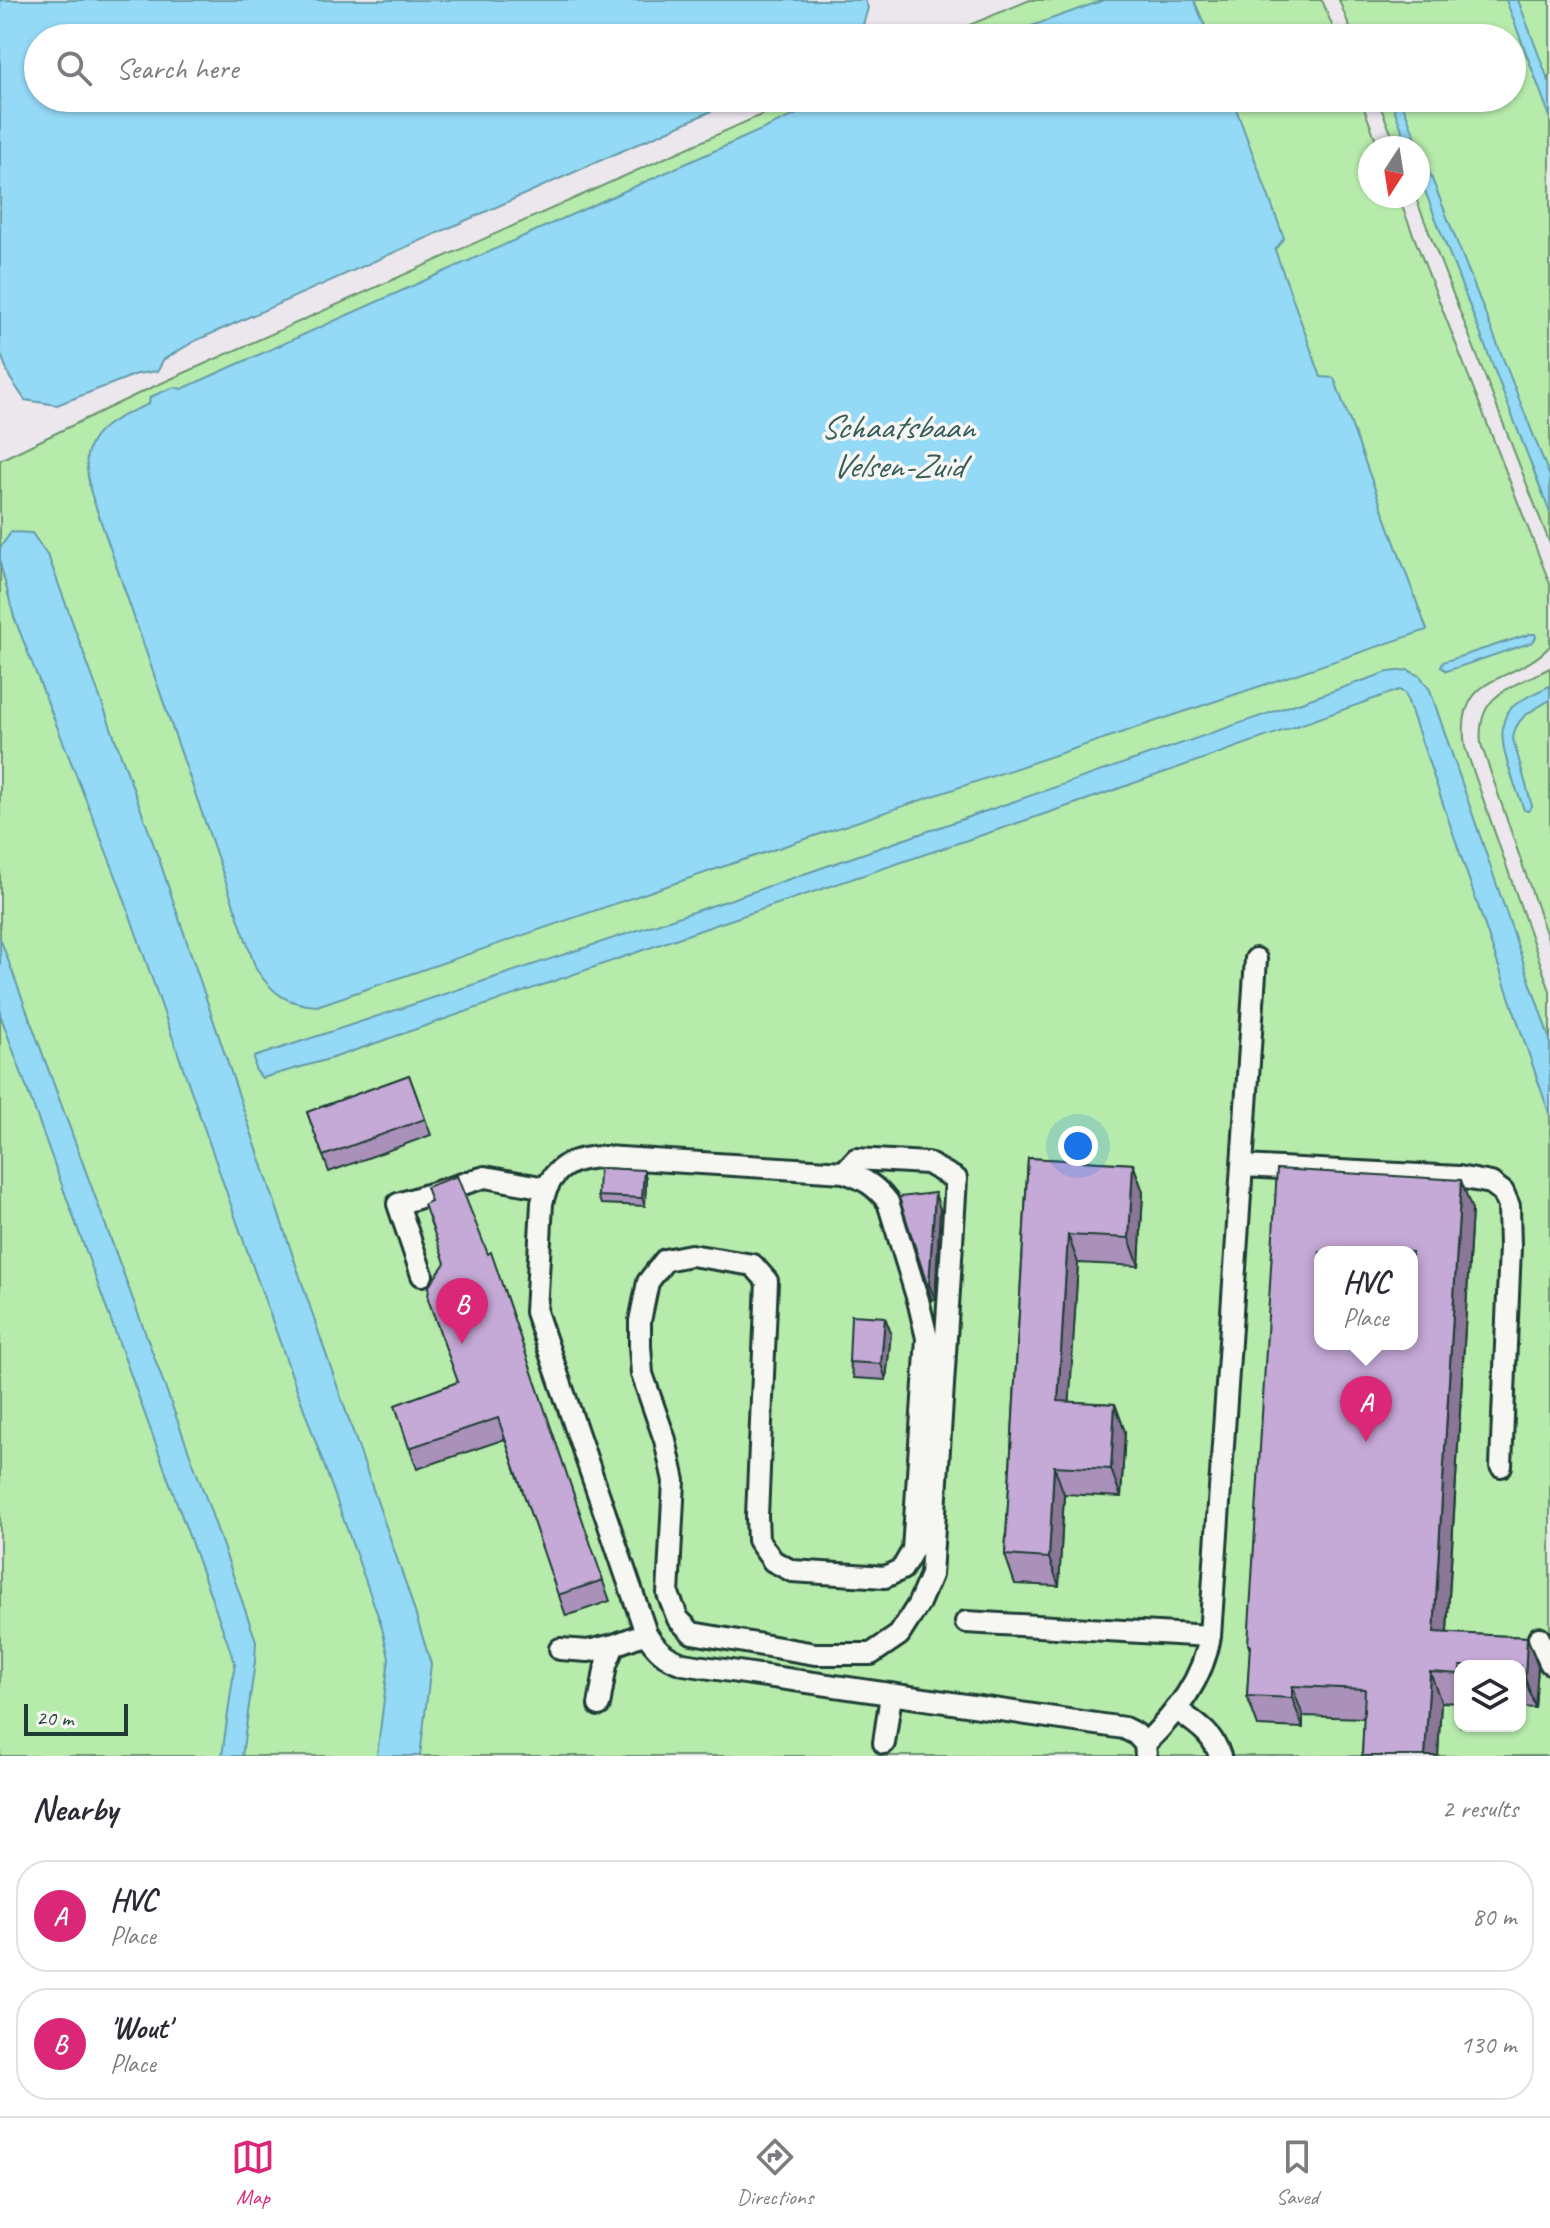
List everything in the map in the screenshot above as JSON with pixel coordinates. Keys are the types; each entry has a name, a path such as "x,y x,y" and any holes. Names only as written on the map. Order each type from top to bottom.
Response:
{"lane":[{"path":"844,1172 856,1159 927,1163 956,1179 931,1575 918,1605 899,1635 871,1654 815,1654 692,1633 678,1619 668,1594 674,1481 665,1440 642,1374 640,1321 648,1282 665,1260 691,1255 753,1265 767,1281 758,1540 773,1561 792,1571 885,1577 902,1569 913,1550 927,1338 888,1202 865,1179 844,1172 591,1157 565,1166 551,1178 546,1188 542,1203 536,1312 646,1633 657,1650 683,1664 1124,1728 1136,1734 1146,1750 1200,1673 1210,1636 1256,959"},
{"path":"1243,1166 1459,1177 1491,1183 1503,1192 1509,1206 1510,1247 1501,1466"},
{"path":"422,1275 398,1204 485,1177 546,1188"},
{"path":"966,1622 1210,1636"},
{"path":"560,1649 588,1651 646,1633"},
{"path":"1539,1638 1550,1663"},
{"path":"599,1705 606,1665 614,1645"},
{"path":"884,1743 891,1695"},
{"path":"1176,1709 1204,1729 1217,1744 1220,1756"}],"green space":[{"path":"1030,0 1322,0 1331,24 972,24"},
{"path":"1339,0 1550,0 1550,544 1420,208 1430,208 1430,136 1392,136 1383,112 1526,112 1526,24 1348,24"},
{"path":"768,112 1365,112 1374,136 1358,136 1358,208 1403,208 1550,584 1550,646 1535,659 1477,692 1468,704 1464,722 1465,747 1550,991 1550,1756 0,1756 0,460 144,391"},
{"path":"1550,668 1550,945 1481,744 1481,727 1484,713 1499,694"}],"water":[{"path":"0,0 865,0 868,8 863,24 24,24 24,112 710,112 195,341 163,360 158,371 137,374 57,405 25,400 10,378 0,352"},
{"path":"1104,0 1194,0 1204,24 1037,24"},
{"path":"1506,0 1518,0 1550,84 1550,117 1526,53 1526,24 1515,24"},
{"name":"Schaatsbaan Velsen-Zuid","path":"801,112 1237,112 1284,238 1275,250 1321,377 1334,378 1427,630 317,1006 297,1003 281,996 256,969 91,493 86,464 90,445 96,436 111,422 149,404 150,397 174,387 182,389"},
{"path":"1395,112 1406,112 1415,136 1404,136"},
{"path":"1430,174 1550,477 1550,513 1430,204"},
{"path":"11,532 32,533 49,558 159,859 409,1593 431,1664 420,1756 377,1756 389,1658 381,1624 119,884 14,617 0,563 0,548"},
{"path":"1535,634 1533,642 1447,671 1441,667 1443,662"},
{"path":"1408,670 1420,676 1430,690 1550,1040 1550,1116 1405,693 1399,690 333,1058 262,1078 255,1069 254,1057 723,902 1388,672"},
{"path":"1550,686 1550,700 1531,711 1514,731 1513,739 1532,806 1528,811 1524,810 1510,772 1502,730 1511,708"},
{"path":"0,938 256,1641 242,1756 222,1756 235,1663 0,1014"}],"building":[{"path":"409,1075 425,1119 323,1156 307,1112"},
{"path":"1028,1158 1133,1164 1129,1238 1068,1235 1058,1401 1115,1404 1111,1469 1054,1466 1049,1558 1005,1555"},
{"path":"599,1168 644,1170 642,1198 598,1196"},
{"path":"1277,1169 1461,1180 1434,1632 1527,1637 1526,1660 1454,1660 1454,1674 1430,1672 1425,1756 1362,1756 1365,1689 1292,1686 1292,1698 1247,1696"},
{"path":"457,1176 488,1254 491,1252 603,1580 558,1595 498,1418 409,1448 395,1405 458,1382 428,1299 429,1286 445,1263 424,1204 431,1201 426,1187"},
{"path":"935,1193 929,1284 927,1284 899,1197"},
{"path":"851,1315 885,1317 881,1364 849,1362"}],"place":[{"name":"'Wout'","path":"462,1344"},
{"name":"HVC","path":"1366,1442"}]}
